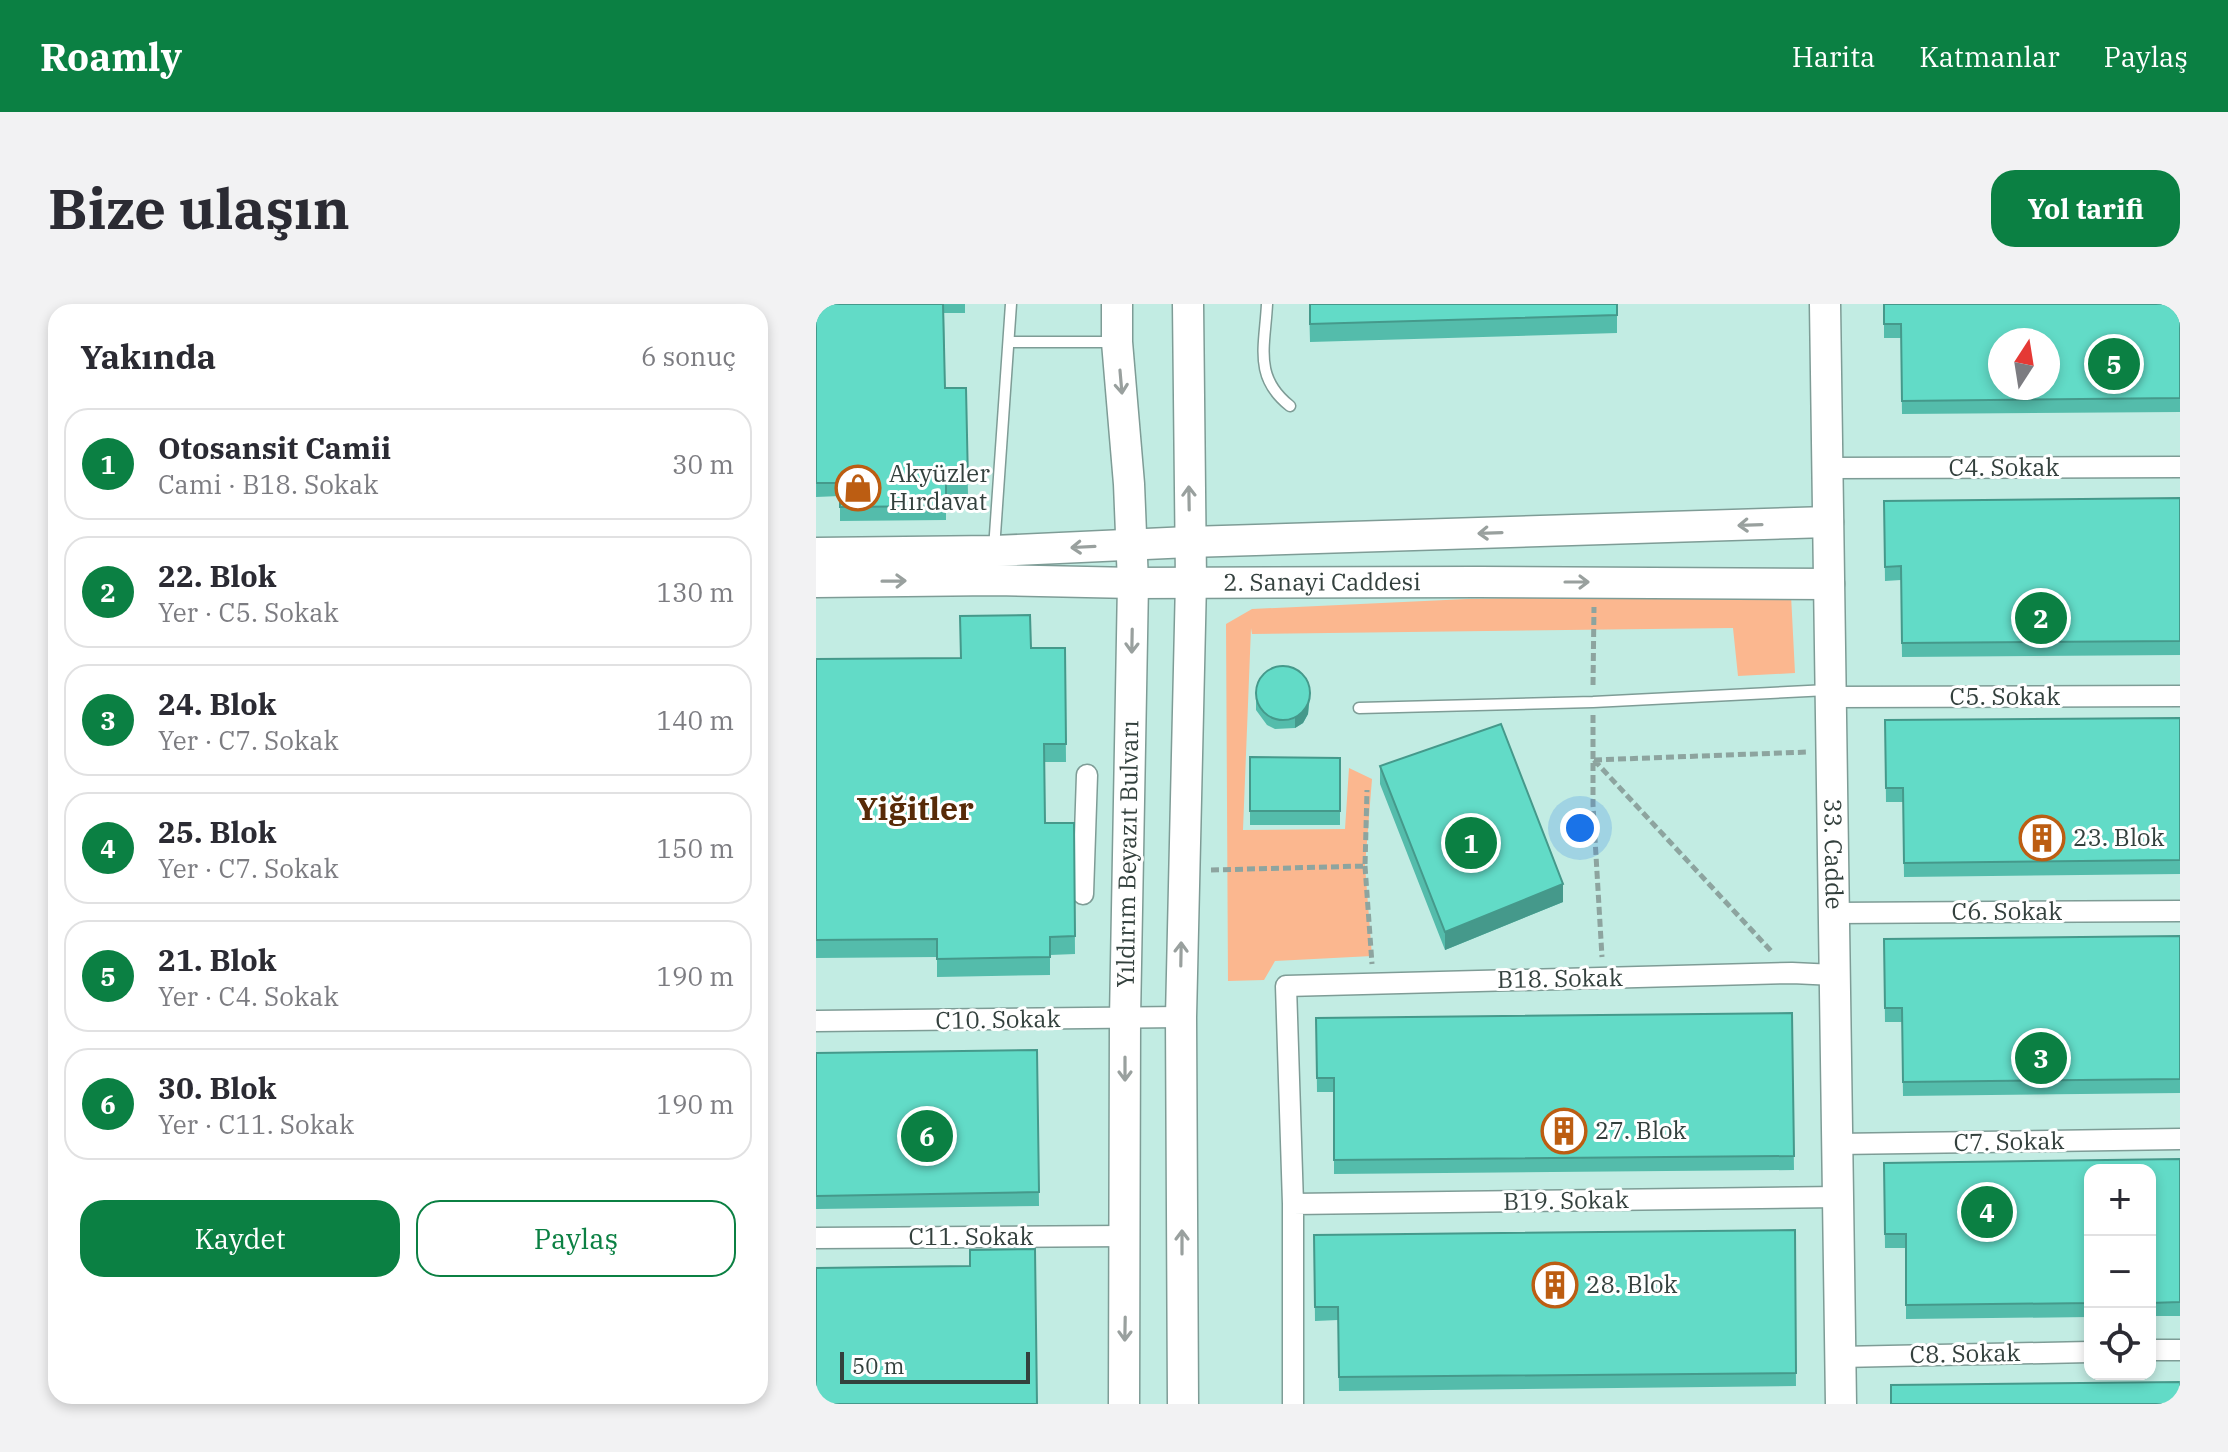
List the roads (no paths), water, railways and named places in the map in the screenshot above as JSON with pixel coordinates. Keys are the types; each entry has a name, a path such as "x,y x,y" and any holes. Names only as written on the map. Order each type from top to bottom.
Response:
{"main road":[{"name":"Yıldırım Beyazıt Bulvarı","path":"1117,304 1133,583 1125,1019 1124,1404"},
{"path":"1183,1404 1182,870 1191,581 1188,304"},
{"name":"33. Cadde","path":"1825,304 1841,1404"},
{"name":"2. Sanayi Caddesi","path":"816,553 994,551 1828,522"},
{"name":"2. Sanayi Caddesi","path":"816,582 1829,584"}],"street":[{"name":"C4. Sokak","path":"1827,468 2180,467"},
{"name":"C5. Sokak","path":"1831,694 2180,696"},
{"path":"1083,894 1087,775"},
{"name":"C6. Sokak","path":"1834,913 2180,911"},
{"name":"B18. Sokak","path":"1293,1204 1286,986 1792,973 1835,975"},
{"name":"C10. Sokak","path":"816,1021 1181,1017"},
{"name":"C7. Sokak","path":"1837,1144 2180,1139"},
{"name":"B19. Sokak","path":"1293,1204 1838,1197"},
{"path":"1293,1204 1293,1404"},
{"name":"C11. Sokak","path":"816,1238 1126,1236"},
{"path":"2156,1350 2180,1350"},
{"name":"C8. Sokak","path":"1840,1357 2084,1352"}],"lane":[{"path":"994,551 1011,304"},
{"path":"1267,304 1264,372 1272,389 1290,406"},
{"path":"1009,342 1117,342"},
{"path":"1359,708 1831,694"}],"place":[{"name":"21. Blok","path":"2114,364"},
{"name":"Akyüzler Hırdavat","path":"858,488"},
{"name":"22. Blok","path":"2041,618"},
{"name":"23. Blok","path":"2042,838"},
{"name":"Otosansit Camii","path":"1471,843"},
{"name":"24. Blok","path":"2041,1058"},
{"name":"27. Blok","path":"1564,1131"},
{"name":"30. Blok","path":"927,1136"},
{"name":"25. Blok","path":"1987,1212"},
{"name":"28. Blok","path":"1555,1285"}],"district":[{"name":"Yiğitler","path":"915,809"}]}
